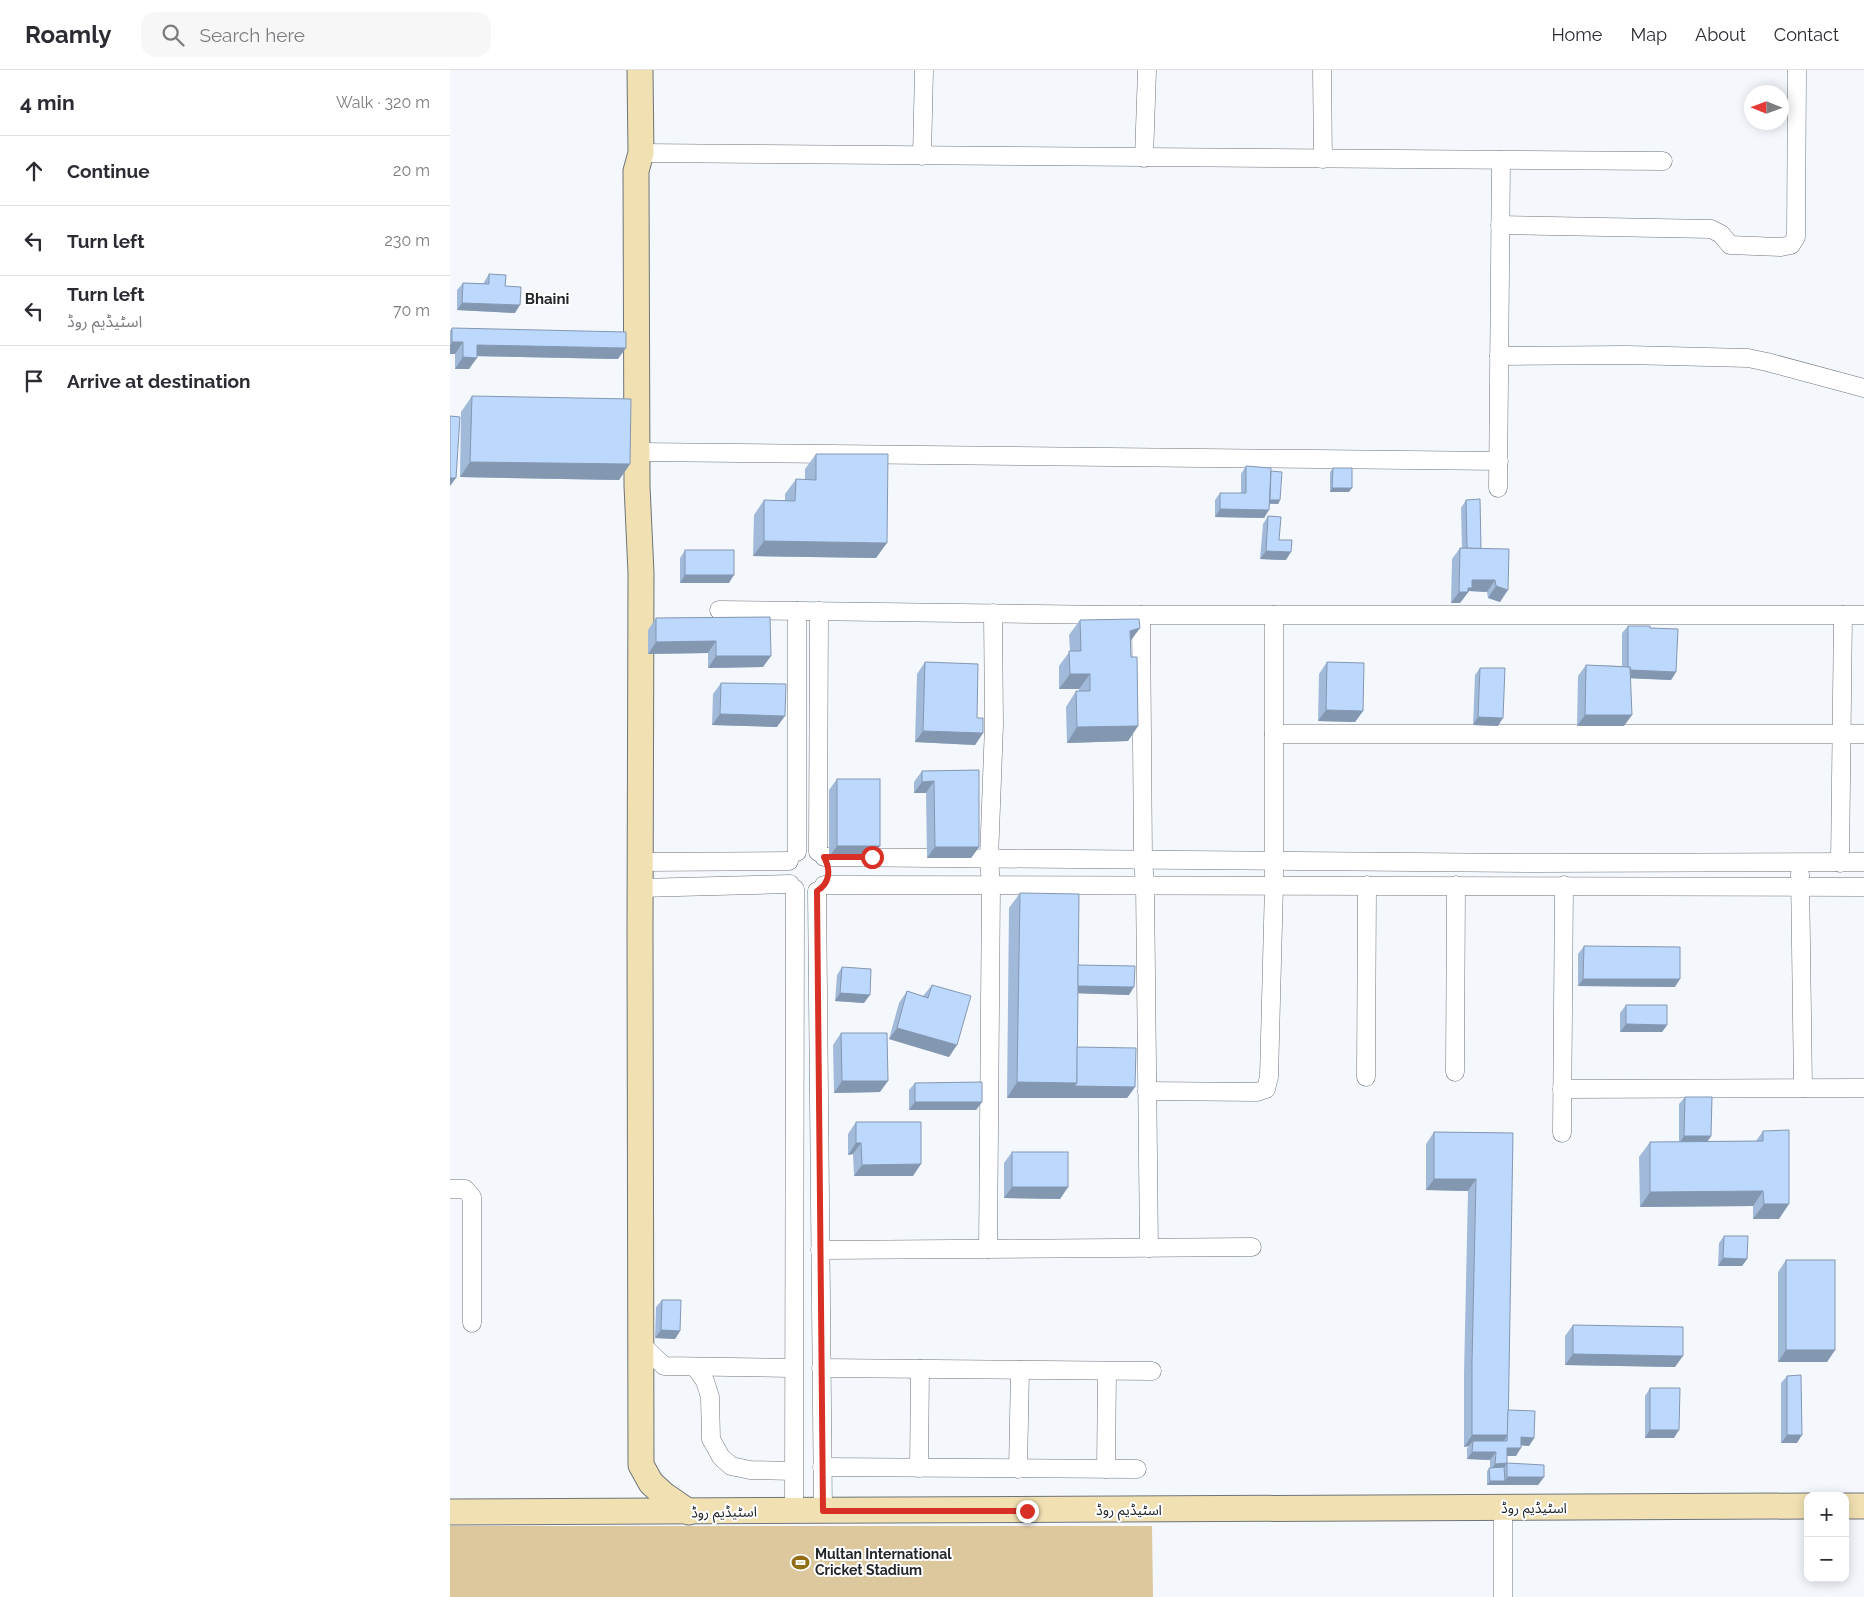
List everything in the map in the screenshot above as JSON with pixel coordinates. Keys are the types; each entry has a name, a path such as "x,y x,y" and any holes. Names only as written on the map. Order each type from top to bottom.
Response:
{"street":[{"path":"640,70 641,153 636,172 638,452 636,486 641,573 641,1465 651,1483 689,1512"},
{"path":"922,156 924,70"},
{"path":"1144,158 1147,70"},
{"path":"1322,70 1322,159"},
{"path":"1500,225 1711,229 1721,234 1730,245 1781,247 1792,245 1796,237 1797,70"},
{"path":"641,153 1663,161"},
{"path":"1498,488 1501,160"},
{"path":"1500,356 1626,355 1748,358 1864,388"},
{"path":"638,452 1499,461"},
{"path":"719,610 1141,615 1864,615"},
{"path":"794,1511 793,886 786,873 793,857 797,611"},
{"path":"818,611 821,855 829,868 829,874 821,888 820,1250 823,1511"},
{"path":"988,1249 991,885 989,858 994,725 993,613"},
{"path":"1141,615 1149,1248"},
{"path":"1147,1091 1257,1092 1266,1090 1269,1077 1274,885 1274,615"},
{"path":"1840,862 1843,615"},
{"path":"1274,734 1864,734"},
{"path":"640,862 793,857 804,850 821,855 1143,860 1525,863 1864,862"},
{"path":"1799,863 1803,1088"},
{"path":"640,888 793,886 806,893 821,888 991,885 1864,887"},
{"path":"1366,1077 1367,885"},
{"path":"1455,1072 1456,885"},
{"path":"1562,1133 1564,885"},
{"path":"1562,1089 1864,1088"},
{"path":"450,1189 465,1189 472,1197 472,1323"},
{"path":"820,1250 1252,1247"},
{"path":"640,1343 664,1366 794,1368"},
{"path":"695,1367 705,1381 710,1396 711,1439 721,1457 731,1466 750,1470 793,1471"},
{"path":"821,1368 1152,1371"},
{"path":"919,1468 920,1369"},
{"path":"1018,1468 1020,1370"},
{"path":"1106,1469 1107,1371"},
{"path":"822,1467 1137,1469"},
{"name":"اسٹیڈیم روڈ","path":"450,1512 1804,1506"},
{"path":"1849,1506 1864,1506"},
{"path":"1503,1508 1503,1597"}],"shaded area":[{"name":"Multan International Cricket Stadium","path":"450,1526 1152,1526 1153,1597 450,1597"}],"building":[{"path":"489,274 506,275 505,286 521,287 520,305 462,303 463,283 489,284"},
{"path":"452,328 626,332 626,348 477,345 477,358 463,357 463,342 452,342"},
{"path":"472,396 631,399 630,464 470,462"},
{"path":"450,416 460,417 456,478 450,478"},
{"path":"816,454 888,454 887,543 764,541 764,500 795,501 796,479 816,480"},
{"path":"1246,466 1271,468 1269,510 1220,509 1220,493 1246,493"},
{"path":"1333,468 1352,468 1352,488 1332,488"},
{"path":"1271,471 1282,472 1280,500 1270,500"},
{"path":"1480,499 1481,549 1467,548 1466,500"},
{"path":"1268,516 1281,517 1279,540 1292,540 1291,552 1266,551"},
{"path":"1460,548 1509,549 1508,590 1496,586 1495,580 1472,580 1472,588 1468,588 1468,592 1459,592"},
{"path":"685,550 734,550 734,575 685,575"},
{"path":"770,617 771,656 716,656 716,641 656,642 656,618"},
{"path":"1139,619 1140,628 1130,631 1131,657 1137,657 1138,726 1077,727 1076,691 1090,691 1090,674 1070,674 1069,651 1081,651 1080,620"},
{"path":"1628,626 1678,629 1676,672 1631,670 1628,667"},
{"path":"925,662 978,664 977,718 983,718 983,733 923,731"},
{"path":"1327,662 1364,663 1363,711 1326,710"},
{"path":"1586,665 1630,667 1632,715 1585,715"},
{"path":"1480,668 1505,668 1503,718 1478,717"},
{"path":"721,683 786,684 785,716 720,714"},
{"path":"979,770 979,847 935,847 934,781 922,782 922,771"},
{"path":"837,779 880,779 880,846 837,846"},
{"path":"1020,893 1079,894 1077,1083 1017,1082"},
{"path":"1584,946 1680,947 1680,979 1583,979"},
{"path":"1078,965 1135,966 1134,987 1078,986"},
{"path":"842,967 871,969 870,995 840,993"},
{"path":"932,985 971,996 957,1045 897,1028 907,991 928,998"},
{"path":"1626,1005 1667,1005 1667,1025 1626,1024"},
{"path":"841,1033 887,1033 888,1081 842,1081"},
{"path":"1077,1047 1136,1048 1135,1087 1074,1086 1077,1083"},
{"path":"982,1082 982,1102 915,1102 915,1083"},
{"path":"1685,1097 1712,1097 1711,1136 1684,1136"},
{"path":"856,1122 921,1122 921,1164 862,1165 861,1143 856,1143"},
{"path":"1789,1130 1789,1204 1764,1204 1763,1191 1650,1192 1650,1142 1763,1141 1763,1131"},
{"path":"1434,1132 1513,1133 1508,1435 1472,1435 1476,1179 1434,1179"},
{"path":"1012,1152 1068,1152 1068,1187 1012,1187"},
{"path":"1724,1236 1748,1236 1747,1259 1723,1258"},
{"path":"1786,1260 1835,1260 1835,1350 1786,1350"},
{"path":"662,1300 681,1300 680,1331 661,1330"},
{"path":"1573,1325 1683,1327 1683,1356 1573,1354"},
{"path":"1801,1375 1802,1435 1787,1435 1787,1376"},
{"path":"1650,1388 1680,1388 1679,1430 1650,1430"},
{"path":"1508,1410 1535,1411 1534,1438 1521,1437 1521,1448 1507,1448 1507,1463 1495,1464 1496,1452 1472,1452 1473,1441 1507,1441"},
{"path":"1507,1463 1544,1465 1544,1477 1507,1477"},
{"path":"1504,1467 1505,1481 1490,1481 1489,1468"}],"place":[{"name":"Multan International Cricket Stadium","path":"801,1562"}],"district":[{"name":"Bhaini","path":"547,299"}],"route":[{"path":"872,857 824,857 829,868 829,874 824,885 817,891 823,1511 1027,1511"}]}
